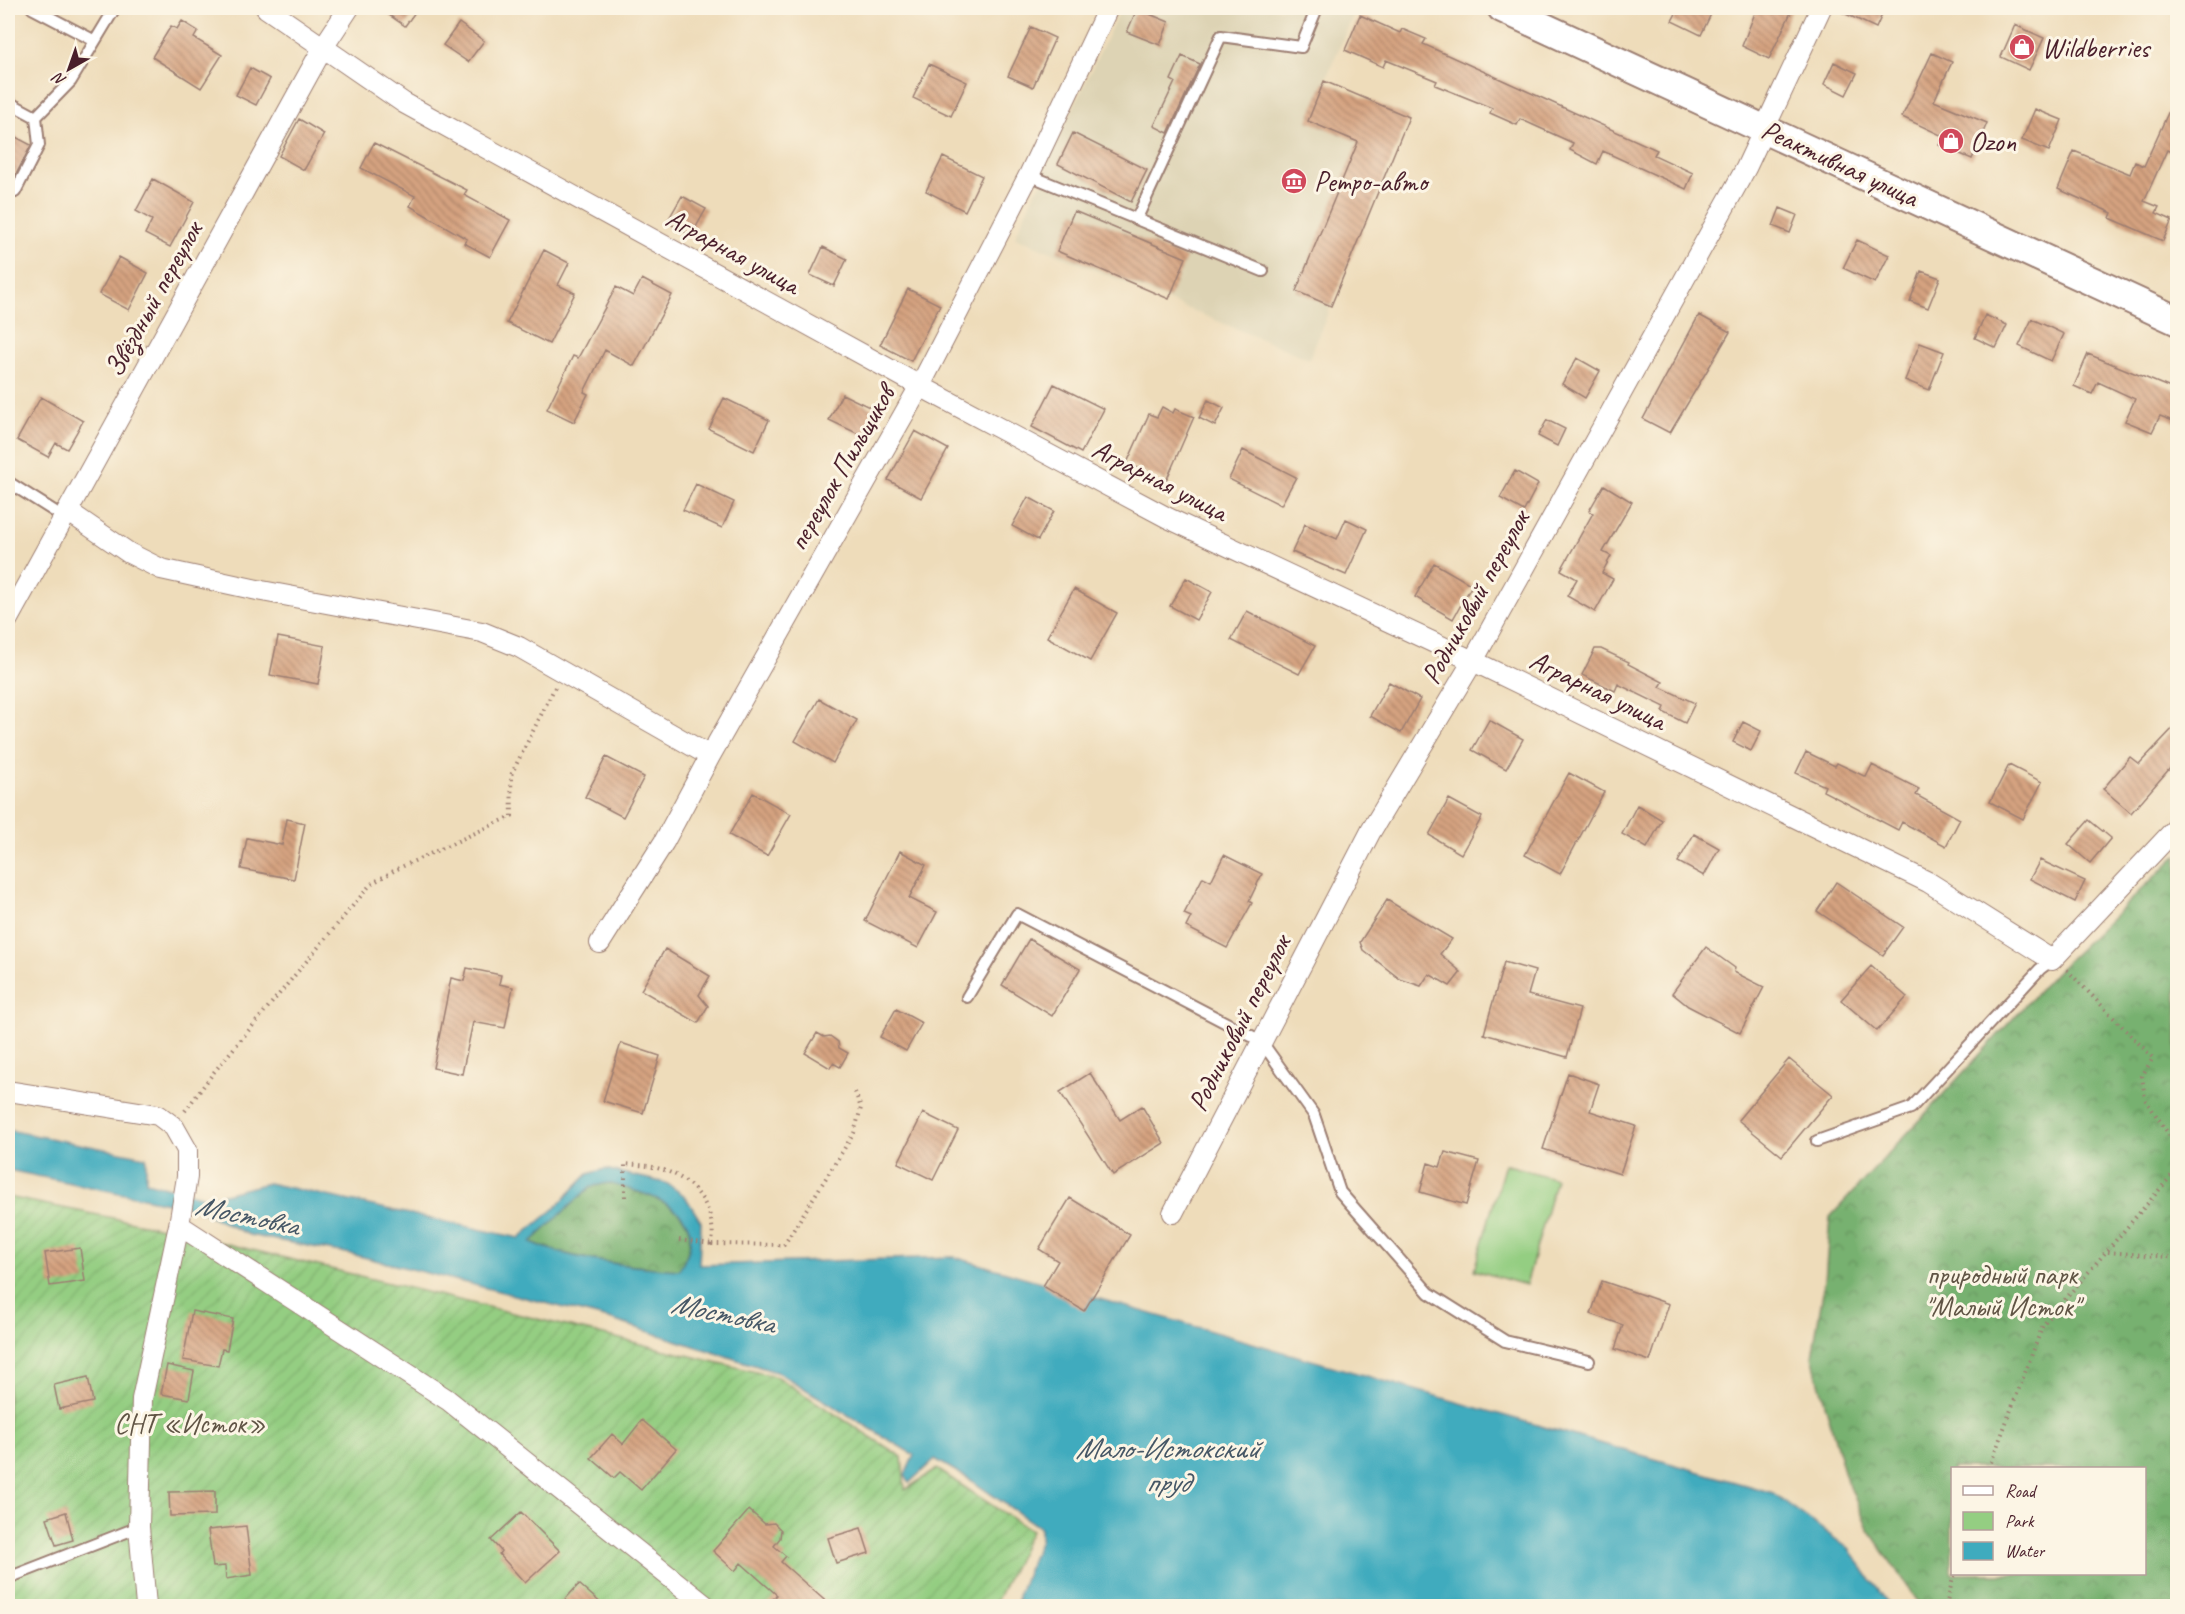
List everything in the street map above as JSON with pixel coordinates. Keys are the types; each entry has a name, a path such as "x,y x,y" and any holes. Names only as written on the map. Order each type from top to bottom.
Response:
{"main road":[{"name":"Реактивная улица","path":"1502,8 2178,321"}],"street":[{"name":"Аграрная улица","path":"266,8 404,103 920,386 1168,518 1473,661 1928,882 2052,960"},
{"name":"Звёздный переулок","path":"8,619 324,46 349,8"},
{"name":"переулок Пильщиков","path":"600,943 664,842 710,756 920,386 1029,175 1108,8"},
{"name":"Родниковый переулок","path":"1173,1213 1371,831 1473,661 1746,168 1821,8"},
{"path":"67,515 160,569 262,591 482,632 519,647 710,756"},
{"path":"2052,960 2178,826"},
{"path":"8,1091 158,1115 174,1126 186,1150 187,1177 180,1219 142,1399 139,1527 146,1606"},
{"path":"180,1219 448,1400 706,1606"}],"lane":[{"path":"32,8 95,41"},
{"path":"36,117 71,81 115,8"},
{"path":"1137,218 1221,36 1301,47 1317,8"},
{"path":"8,102 36,117"},
{"path":"15,192 39,145 36,117"},
{"path":"1029,175 1263,270"},
{"path":"8,483 67,515"},
{"path":"967,997 1017,914 1261,1041 1314,1115 1340,1192 1430,1293 1505,1341 1589,1361"},
{"path":"1817,1141 1911,1108 2040,969 2052,960"},
{"path":"8,1578 139,1527"}],"path":[{"path":"174,1126 214,1072 371,884 397,869 512,816 511,775 563,672"},
{"path":"2052,960 2062,964 2153,1058 2142,1076 2145,1099 2178,1149"},
{"path":"679,1240 712,1244 784,1245 854,1133 861,1108 855,1092"},
{"path":"625,1197 625,1164 658,1168 682,1180 699,1194 712,1214 712,1244"},
{"path":"1989,1467 2043,1325 2108,1252 2178,1167"},
{"path":"2108,1252 2178,1258"},
{"path":"1946,1606 1954,1575"}],"shaded area":[{"path":"1121,8 1356,8 1325,81 1409,117 1309,359 1015,237 1035,191 1044,181 1046,165"}],"green space":[{"name":"природный парк \"Малый Исток\"","path":"2177,855 2177,1606 1921,1606 1868,1529 1845,1475 1812,1357 1825,1280 1830,1217 2055,973"},
{"path":"1505,1164 1556,1179 1526,1285 1474,1270"},
{"path":"608,1183 660,1200 674,1209 684,1220 690,1233 688,1250 679,1270 623,1265 584,1258 531,1242 590,1187"},
{"name":"СНТ «Исток»","path":"8,1197 153,1226 777,1377 902,1457 905,1490 937,1469 1031,1531 994,1606 8,1606"}],"water":[{"name":"Мало-Истокский пруд","path":"8,1130 146,1157 146,1182 208,1198 268,1183 519,1238 553,1210 588,1174 605,1169 666,1183 685,1196 701,1222 699,1265 954,1257 1773,1493 1849,1549 1890,1606 1018,1606 1018,1596 1040,1540 1040,1528 969,1479 935,1459 909,1483 905,1475 914,1455 779,1373 609,1319 351,1254 249,1235 196,1209 8,1170","holes":["608,1183 660,1200 685,1220 690,1233 689,1250 679,1270 623,1265 584,1258 531,1242 590,1187"]}],"building":[{"path":"379,8 418,8 405,26"},
{"path":"1679,8 1696,8 1711,14 1701,35 1672,21"},
{"path":"1757,8 1793,8 1769,59 1742,46"},
{"path":"1833,8 1885,8 1876,28"},
{"path":"1137,9 1169,22 1160,45 1127,32"},
{"path":"1360,15 1400,33 1402,29 1426,39 1423,44 1657,150 1654,155 1693,173 1686,189 1603,151 1597,164 1570,150 1573,143 1520,119 1517,125 1490,113 1492,108 1435,85 1437,81 1386,60 1383,67 1345,50"},
{"path":"182,21 198,31 194,38 222,55 201,88 152,57 171,26 177,29"},
{"path":"459,23 484,41 468,62 443,45"},
{"name":"Wildberries","path":"2015,25 2044,38 2029,70 2001,57"},
{"path":"1031,27 1055,38 1033,87 1008,76"},
{"path":"1932,53 1952,62 1934,101 1987,123 1972,159 1939,145 1943,136 1902,117"},
{"path":"1182,56 1200,64 1168,133 1154,126 1175,82 1171,80"},
{"path":"1834,62 1857,73 1846,95 1824,84"},
{"path":"929,64 967,82 951,116 913,98"},
{"path":"250,68 270,79 256,105 236,95"},
{"path":"1324,81 1409,117 1331,306 1296,291 1358,142 1308,121"},
{"path":"2178,91 2178,155 2167,150 2144,201 2159,207 2156,213 2172,220 2163,241 2110,218 2112,213 2058,189 2074,151 2130,174 2135,162 2144,166"},
{"path":"2035,109 2062,120 2049,151 2022,140"},
{"path":"299,119 324,134 304,170 279,156"},
{"path":"8,133 31,145 8,190"},
{"path":"1073,133 1147,170 1131,202 1058,164"},
{"path":"374,143 467,190 464,195 510,220 490,257 464,243 467,239 410,206 415,196 361,168"},
{"path":"943,157 982,176 965,211 926,191"},
{"path":"153,179 194,202 170,247 145,234 152,220 136,211"},
{"path":"682,196 706,209 691,236 667,222"},
{"path":"1780,208 1797,215 1790,233 1773,226"},
{"path":"1074,211 1186,258 1169,299 1057,251"},
{"path":"1857,240 1889,255 1875,283 1843,268"},
{"path":"823,247 847,259 834,286 810,275"},
{"path":"544,250 569,263 558,285 575,293 549,344 507,323"},
{"path":"119,257 148,273 129,310 99,294"},
{"path":"1921,271 1940,278 1928,308 1910,301"},
{"path":"642,279 672,295 634,366 605,350 584,392 588,394 574,422 547,409 573,356 578,358 616,287 633,296"},
{"path":"908,289 940,305 911,361 880,345"},
{"path":"1699,315 1730,332 1670,433 1643,419"},
{"path":"1985,315 2007,325 1996,348 1975,338"},
{"path":"2032,319 2064,334 2051,361 2019,346"},
{"path":"1920,343 1944,352 1929,390 1905,380"},
{"path":"2088,354 2178,391 2178,423 2160,416 2152,432 2125,421 2135,399 2098,382 2092,394 2074,386"},
{"path":"1577,358 1600,371 1585,398 1562,384"},
{"path":"1054,384 1104,409 1081,453 1032,427"},
{"path":"842,394 880,412 867,438 829,420"},
{"path":"41,397 83,421 67,449 56,443 48,457 17,440"},
{"path":"724,398 769,420 754,451 709,429"},
{"path":"1208,400 1224,408 1215,426 1199,418"},
{"path":"1162,407 1173,413 1175,409 1194,417 1166,481 1127,463 1149,414 1157,417"},
{"path":"1547,420 1565,429 1557,446 1538,436"},
{"path":"915,431 948,449 921,498 888,480"},
{"path":"1243,450 1296,477 1281,505 1229,479"},
{"path":"1515,471 1538,484 1524,511 1500,498"},
{"path":"696,484 734,502 722,528 683,510"},
{"path":"1604,485 1632,502 1603,552 1611,556 1602,573 1613,579 1595,612 1567,596 1577,579 1561,570 1593,513 1589,511"},
{"path":"1028,497 1054,511 1038,540 1012,526"},
{"path":"1346,519 1367,529 1346,575 1292,552 1305,524 1337,539"},
{"path":"1434,563 1472,585 1453,619 1415,597"},
{"path":"1186,578 1212,592 1196,620 1170,606"},
{"path":"1074,589 1117,613 1090,661 1047,637"},
{"path":"1247,611 1315,646 1299,674 1231,640"},
{"path":"278,637 325,646 318,684 270,675"},
{"path":"1595,649 1601,649 1629,662 1628,664 1663,682 1660,687 1695,703 1685,723 1663,712 1665,707 1618,684 1615,691 1582,675"},
{"path":"1389,682 1420,699 1401,733 1370,716"},
{"path":"819,699 857,720 833,763 795,741"},
{"path":"1489,720 1523,739 1506,769 1472,750"},
{"path":"1743,722 1761,731 1751,751 1733,742"},
{"path":"2178,723 2178,759 2131,813 2103,789 2130,757 2139,764"},
{"path":"1806,752 1866,777 1872,765 1919,789 1916,795 1960,819 1946,846 1902,822 1898,830 1823,791 1825,786 1796,773"},
{"path":"606,757 644,777 623,817 585,797"},
{"path":"2009,765 2042,782 2023,819 1990,802"},
{"path":"1569,773 1604,792 1560,874 1525,855"},
{"path":"753,793 791,814 767,856 729,835"},
{"path":"1449,799 1482,817 1461,854 1429,835"},
{"path":"1637,805 1662,820 1647,848 1622,834"},
{"path":"287,819 305,823 294,879 241,869 247,838 282,845"},
{"path":"2089,820 2111,838 2090,863 2068,844"},
{"path":"1694,834 1719,848 1704,876 1678,862"},
{"path":"900,851 926,865 909,898 937,912 918,948 865,921"},
{"path":"1224,855 1262,874 1249,901 1252,903 1227,948 1186,927 1191,917 1184,914 1203,877 1211,881"},
{"path":"2040,860 2085,881 2075,902 2030,879"},
{"path":"1836,882 1903,927 1883,955 1817,911"},
{"path":"1387,900 1452,939 1440,954 1461,972 1450,986 1429,974 1421,986 1400,979 1363,950 1360,942"},
{"path":"1029,939 1080,969 1052,1016 1002,985"},
{"path":"1706,947 1735,968 1734,972 1764,987 1740,1033 1688,1006 1672,993"},
{"path":"665,949 710,976 699,995 708,1006 698,1023 641,990"},
{"path":"1504,962 1535,971 1528,995 1580,1009 1567,1057 1484,1034"},
{"path":"1871,966 1907,997 1877,1031 1841,1000"},
{"path":"467,968 501,975 499,984 513,987 505,1028 473,1022 462,1074 433,1068 451,978 464,981"},
{"path":"896,1009 922,1023 906,1051 880,1037"},
{"path":"817,1033 824,1037 830,1036 838,1042 839,1048 848,1053 840,1067 833,1063 830,1068 805,1053"},
{"path":"621,1043 660,1056 643,1113 603,1101"},
{"path":"1789,1059 1833,1095 1782,1156 1738,1120"},
{"path":"1090,1073 1120,1120 1142,1106 1164,1143 1113,1175 1060,1092"},
{"path":"1568,1073 1599,1084 1590,1111 1636,1126 1620,1174 1543,1149"},
{"path":"923,1113 958,1130 933,1180 898,1163"},
{"path":"1445,1152 1479,1161 1466,1205 1420,1192 1428,1163 1440,1167"},
{"path":"1070,1198 1130,1235 1084,1311 1043,1286 1058,1261 1039,1249"},
{"path":"80,1248 85,1281 50,1286 45,1253"},
{"path":"1602,1281 1669,1304 1650,1361 1615,1349 1623,1325 1591,1314"},
{"path":"192,1311 233,1319 227,1350 222,1349 218,1366 183,1360"},
{"path":"167,1365 194,1371 189,1399 161,1394"},
{"path":"88,1377 93,1402 59,1409 54,1385"},
{"path":"642,1420 676,1449 641,1490 620,1472 614,1478 591,1458 612,1434 623,1444"},
{"path":"215,1491 215,1515 170,1516 169,1492"},
{"path":"749,1510 765,1524 774,1523 781,1530 780,1538 774,1546 786,1556 781,1562 831,1606 767,1606 777,1595 741,1563 735,1571 713,1551"},
{"path":"66,1512 73,1540 56,1545 47,1518"},
{"path":"521,1512 560,1551 525,1583 499,1554 501,1551 491,1540"},
{"path":"246,1526 252,1575 226,1579 225,1566 213,1567 208,1530"},
{"path":"861,1528 869,1553 836,1563 828,1538"},
{"path":"579,1584 604,1606 559,1606"}],"place":[{"name":"Wildberries","path":"2022,47"},
{"name":"Ozon","path":"1951,141"},
{"name":"Ретро-авто","path":"1294,181"}],"water label":[{"name":"Мостовка","path":"247,1215"},
{"name":"Мостовка","path":"723,1313"}]}
